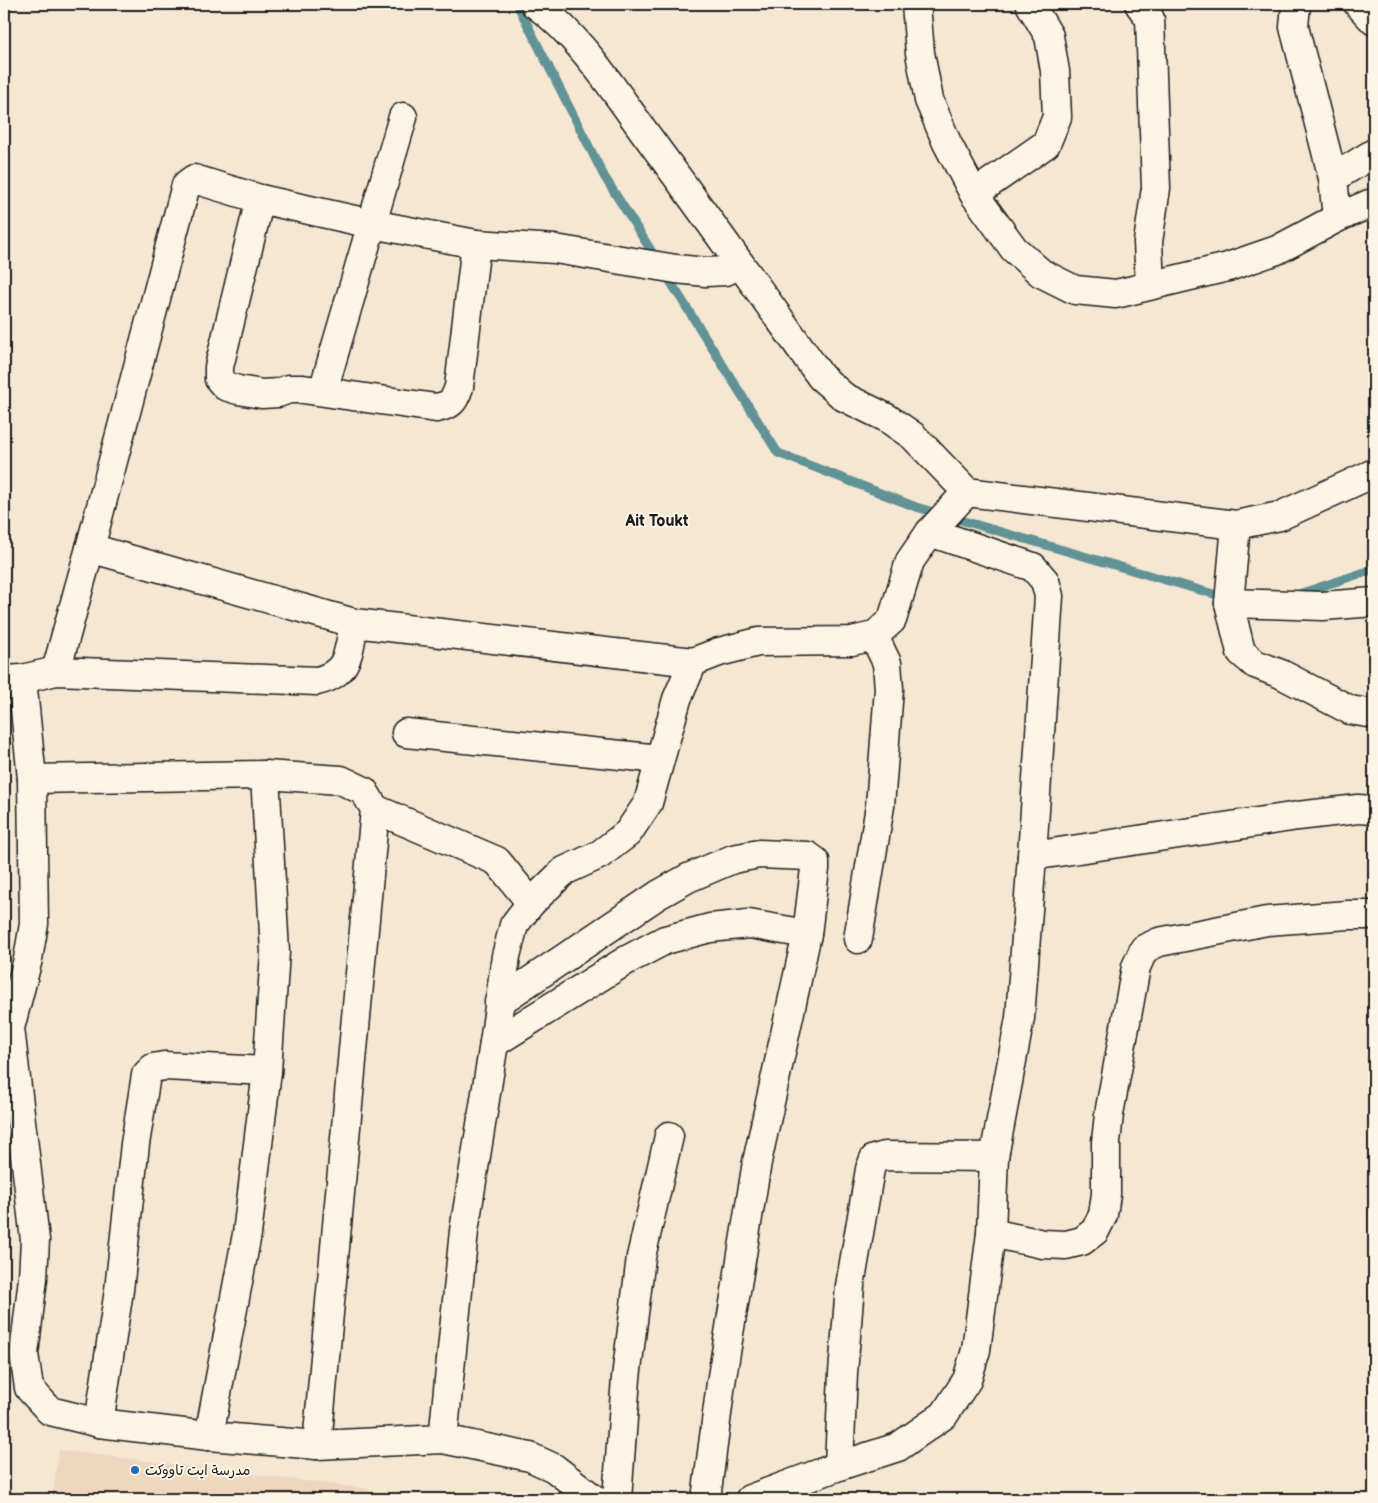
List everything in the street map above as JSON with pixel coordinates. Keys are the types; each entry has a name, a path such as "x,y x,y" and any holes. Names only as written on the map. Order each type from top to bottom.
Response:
{"street":[{"path":"535,4 548,13 583,49 821,377 844,397 887,418 913,436 967,492 1236,525 1280,516 1374,474"},
{"path":"567,4 583,49"},
{"path":"916,4 920,53 929,100 947,143 974,194 1014,249 1041,273 1075,290 1116,294 1228,267 1277,250 1338,218 1369,204 1374,204"},
{"path":"974,194 1046,144 1057,117 1055,71 1049,36 1030,4"},
{"path":"1296,4 1294,26 1333,178 1338,218"},
{"path":"1358,4 1374,20"},
{"path":"1147,9 1156,188 1148,242 1150,285"},
{"path":"323,391 403,117"},
{"path":"1333,178 1374,153"},
{"path":"56,670 186,185 194,180 204,181 260,199 372,224 476,244 555,248 706,272 726,271 740,264"},
{"path":"260,199 219,367 219,379 225,386 262,394 304,389 436,408 446,406 456,398 459,387 476,244"},
{"path":"90,548 354,623 693,662 719,652 758,642 852,642 874,636 892,620 910,561 930,532 967,492"},
{"path":"1236,525 1229,603 1241,652 1255,664 1281,674 1350,710 1374,714"},
{"path":"750,1499 839,1466 898,1448 944,1415 967,1380 976,1350 991,1233 994,1157 1020,1018 1049,596 1045,581 1033,567 930,532"},
{"path":"1229,603 1322,606 1374,602"},
{"path":"354,623 347,657 341,669 330,678 316,681 56,670 13,680 32,779 34,924 28,959 7,1018 35,1240 24,1354 29,1388 50,1411 99,1423 209,1436 317,1445 443,1439 530,1457 554,1468 594,1499"},
{"path":"858,939 880,806 889,689 887,662 874,636"},
{"path":"443,1439 464,1231 506,956 514,925 531,903 564,871 600,855 628,833 648,803 677,698 693,662"},
{"path":"406,733 660,759"},
{"path":"32,779 265,775 341,780 364,791 375,808 497,861 531,903"},
{"path":"209,1436 247,1234 268,1071 274,952 265,775"},
{"path":"317,1445 375,808"},
{"path":"1032,856 1298,816 1374,810"},
{"path":"499,1002 658,895 688,878 733,859 759,854 808,856 815,861 807,934 757,1162 721,1383 706,1499"},
{"path":"991,1233 1043,1244 1066,1245 1082,1241 1095,1231 1103,1215 1106,1194 1106,1142 1109,1114 1136,966 1144,949 1159,942 1268,921 1374,915"},
{"path":"494,1043 627,960 665,940 710,928 748,924 807,934"},
{"path":"99,1423 118,1290 135,1144 146,1075 153,1068 164,1066 268,1071"},
{"path":"617,1499 626,1378 641,1257 669,1136"},
{"path":"839,1466 843,1373 850,1286 870,1170 874,1159 885,1156 994,1157"}],"shaded area":[{"name":"مدرسة ايت تاووكت","path":"59,1450 369,1489 367,1499 52,1499"}],"waterway":[{"path":"517,4 604,176 657,260"},
{"path":"665,273 778,453 916,507 1227,598"},
{"path":"1296,595 1374,569"}],"place":[{"name":"مدرسة ايت تاووكت","path":"135,1470"}],"district":[{"name":"Ait Toukt","path":"657,521"}]}
